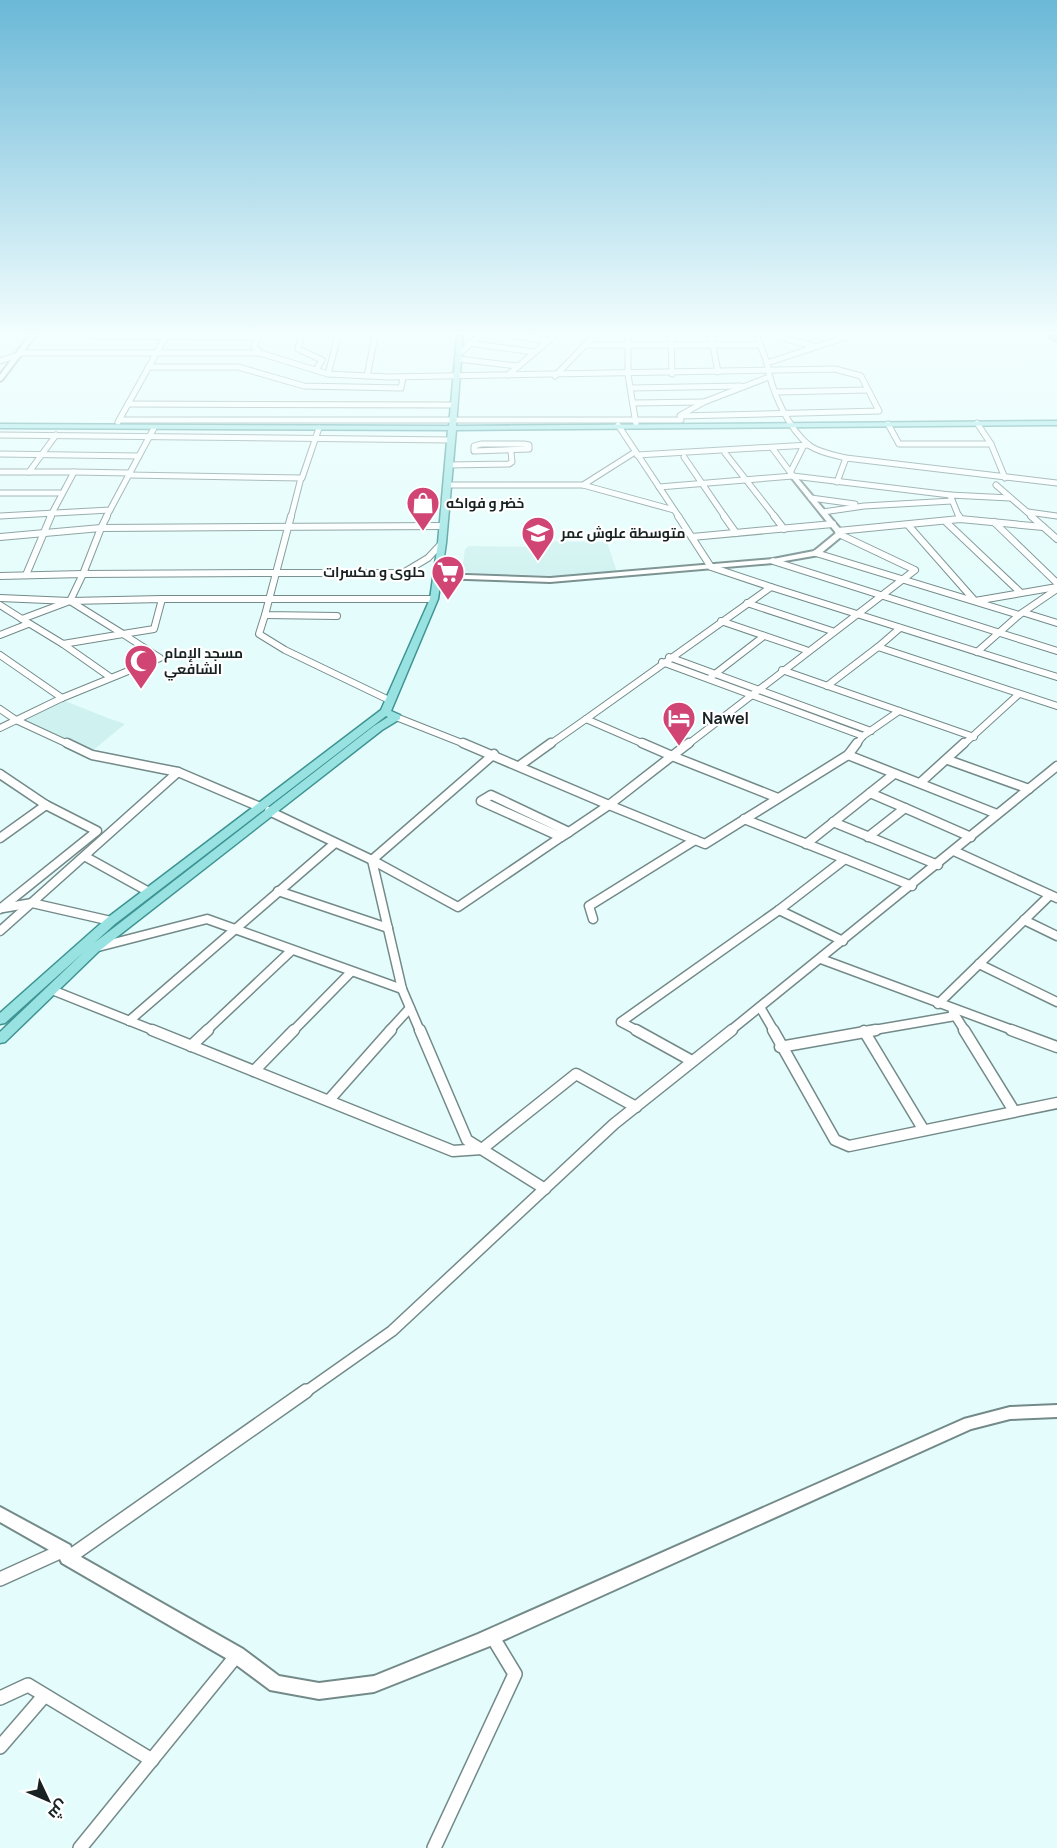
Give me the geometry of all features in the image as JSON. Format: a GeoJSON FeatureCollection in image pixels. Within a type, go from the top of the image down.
{"type":"FeatureCollection","features":[{"type":"Feature","properties":{"kind":"main road"},"geometry":{"type":"LineString","coordinates":[[0,425],[109,422]]}},
{"type":"Feature","properties":{"kind":"main road"},"geometry":{"type":"LineString","coordinates":[[131,422],[450,428]]}},
{"type":"Feature","properties":{"kind":"main road"},"geometry":{"type":"LineString","coordinates":[[0,1020],[111,921],[378,728],[390,710],[434,599],[444,526],[450,422]]}},
{"type":"Feature","properties":{"kind":"main road"},"geometry":{"type":"LineString","coordinates":[[618,426],[635,422]]}},
{"type":"Feature","properties":{"kind":"main road"},"geometry":{"type":"LineString","coordinates":[[0,425],[154,428],[450,428],[748,422]]}},
{"type":"Feature","properties":{"kind":"main road"},"geometry":{"type":"LineString","coordinates":[[831,422],[1007,422]]}},
{"type":"Feature","properties":{"kind":"main road"},"geometry":{"type":"LineString","coordinates":[[0,1040],[95,948],[265,809]]}},
{"type":"Feature","properties":{"kind":"street"},"geometry":{"type":"LineString","coordinates":[[0,435],[317,438],[450,428],[629,422]]}},
{"type":"Feature","properties":{"kind":"street"},"geometry":{"type":"LineString","coordinates":[[792,422],[810,445],[821,452],[846,459],[1057,483]]}},
{"type":"Feature","properties":{"kind":"street"},"geometry":{"type":"LineString","coordinates":[[977,423],[991,444],[1005,478]]}},
{"type":"Feature","properties":{"kind":"street"},"geometry":{"type":"LineString","coordinates":[[888,424],[899,444],[991,444]]}},
{"type":"Feature","properties":{"kind":"street"},"geometry":{"type":"LineString","coordinates":[[618,426],[711,567],[1057,677]]}},
{"type":"Feature","properties":{"kind":"street"},"geometry":{"type":"LineString","coordinates":[[0,635],[70,601],[101,528],[154,428]]}},
{"type":"Feature","properties":{"kind":"street"},"geometry":{"type":"LineString","coordinates":[[319,428],[301,478],[290,527],[259,634],[390,710],[705,844],[848,755],[867,734],[899,711]]}},
{"type":"Feature","properties":{"kind":"street"},"geometry":{"type":"LineString","coordinates":[[29,472],[56,435]]}},
{"type":"Feature","properties":{"kind":"street"},"geometry":{"type":"LineString","coordinates":[[529,445],[528,450],[511,452],[477,453],[474,452],[474,446],[529,445]]}},
{"type":"Feature","properties":{"kind":"street"},"geometry":{"type":"LineString","coordinates":[[638,456],[684,457],[810,445]]}},
{"type":"Feature","properties":{"kind":"street"},"geometry":{"type":"LineString","coordinates":[[583,484],[638,456],[810,445]]}},
{"type":"Feature","properties":{"kind":"street"},"geometry":{"type":"LineString","coordinates":[[792,473],[802,447]]}},
{"type":"Feature","properties":{"kind":"street"},"geometry":{"type":"LineString","coordinates":[[773,449],[837,530],[915,570],[934,587]]}},
{"type":"Feature","properties":{"kind":"street"},"geometry":{"type":"LineString","coordinates":[[448,465],[509,464],[512,462],[511,452]]}},
{"type":"Feature","properties":{"kind":"street"},"geometry":{"type":"LineString","coordinates":[[725,453],[784,529]]}},
{"type":"Feature","properties":{"kind":"street"},"geometry":{"type":"LineString","coordinates":[[0,454],[139,456]]}},
{"type":"Feature","properties":{"kind":"street"},"geometry":{"type":"LineString","coordinates":[[684,457],[736,533]]}},
{"type":"Feature","properties":{"kind":"street"},"geometry":{"type":"LineString","coordinates":[[837,482],[846,459]]}},
{"type":"Feature","properties":{"kind":"street"},"geometry":{"type":"LineString","coordinates":[[0,472],[301,478]]}},
{"type":"Feature","properties":{"kind":"street"},"geometry":{"type":"LineString","coordinates":[[26,576],[46,533],[51,513],[60,493],[74,472]]}},
{"type":"Feature","properties":{"kind":"street"},"geometry":{"type":"LineString","coordinates":[[659,487],[744,480],[792,473],[837,482],[951,498]]}},
{"type":"Feature","properties":{"kind":"street"},"geometry":{"type":"LineString","coordinates":[[974,474],[996,485],[1057,539]]}},
{"type":"Feature","properties":{"kind":"street"},"geometry":{"type":"LineString","coordinates":[[996,485],[1016,480]]}},
{"type":"Feature","properties":{"kind":"street"},"geometry":{"type":"LineString","coordinates":[[447,485],[583,484],[674,510]]}},
{"type":"Feature","properties":{"kind":"street"},"geometry":{"type":"LineString","coordinates":[[0,493],[60,493]]}},
{"type":"Feature","properties":{"kind":"street"},"geometry":{"type":"LineString","coordinates":[[811,498],[864,506]]}},
{"type":"Feature","properties":{"kind":"street"},"geometry":{"type":"LineString","coordinates":[[951,498],[960,519]]}},
{"type":"Feature","properties":{"kind":"street"},"geometry":{"type":"LineString","coordinates":[[823,512],[951,498],[1010,498]]}},
{"type":"Feature","properties":{"kind":"street"},"geometry":{"type":"LineString","coordinates":[[0,516],[110,510]]}},
{"type":"Feature","properties":{"kind":"street"},"geometry":{"type":"LineString","coordinates":[[1028,512],[1057,516]]}},
{"type":"Feature","properties":{"kind":"street"},"geometry":{"type":"LineString","coordinates":[[692,537],[784,529],[837,530],[960,519],[1042,527]]}},
{"type":"Feature","properties":{"kind":"street"},"geometry":{"type":"LineString","coordinates":[[946,522],[1020,592]]}},
{"type":"Feature","properties":{"kind":"street"},"geometry":{"type":"LineString","coordinates":[[994,522],[1057,586]]}},
{"type":"Feature","properties":{"kind":"street"},"geometry":{"type":"LineString","coordinates":[[908,525],[975,601]]}},
{"type":"Feature","properties":{"kind":"street"},"geometry":{"type":"LineString","coordinates":[[0,537],[101,528],[444,526]]}},
{"type":"Feature","properties":{"kind":"street"},"geometry":{"type":"LineString","coordinates":[[816,553],[837,530]]}},
{"type":"Feature","properties":{"kind":"street"},"geometry":{"type":"LineString","coordinates":[[0,576],[404,573],[428,558],[442,543]]}},
{"type":"Feature","properties":{"kind":"street"},"geometry":{"type":"LineString","coordinates":[[438,576],[550,580],[773,561],[816,553],[1057,623]]}},
{"type":"Feature","properties":{"kind":"street"},"geometry":{"type":"LineString","coordinates":[[773,561],[879,597],[1057,651]]}},
{"type":"Feature","properties":{"kind":"street"},"geometry":{"type":"LineString","coordinates":[[0,709],[16,720],[92,755],[178,772],[265,809],[372,860],[458,907],[609,805],[806,650],[915,570]]}},
{"type":"Feature","properties":{"kind":"street"},"geometry":{"type":"LineString","coordinates":[[519,766],[771,586]]}},
{"type":"Feature","properties":{"kind":"street"},"geometry":{"type":"LineString","coordinates":[[975,601],[1057,586]]}},
{"type":"Feature","properties":{"kind":"street"},"geometry":{"type":"LineString","coordinates":[[977,652],[1057,586]]}},
{"type":"Feature","properties":{"kind":"street"},"geometry":{"type":"LineString","coordinates":[[0,598],[70,601],[434,599]]}},
{"type":"Feature","properties":{"kind":"street"},"geometry":{"type":"LineString","coordinates":[[63,644],[154,629],[162,599]]}},
{"type":"Feature","properties":{"kind":"street"},"geometry":{"type":"LineString","coordinates":[[0,728],[110,677],[160,658],[70,601]]}},
{"type":"Feature","properties":{"kind":"street"},"geometry":{"type":"LineString","coordinates":[[747,603],[832,632]]}},
{"type":"Feature","properties":{"kind":"street"},"geometry":{"type":"LineString","coordinates":[[0,605],[63,644],[110,677]]}},
{"type":"Feature","properties":{"kind":"street"},"geometry":{"type":"LineString","coordinates":[[265,615],[337,616]]}},
{"type":"Feature","properties":{"kind":"street"},"geometry":{"type":"LineString","coordinates":[[721,621],[806,650]]}},
{"type":"Feature","properties":{"kind":"street"},"geometry":{"type":"LineString","coordinates":[[827,686],[900,628]]}},
{"type":"Feature","properties":{"kind":"street"},"geometry":{"type":"LineString","coordinates":[[711,677],[764,636]]}},
{"type":"Feature","properties":{"kind":"street"},"geometry":{"type":"LineString","coordinates":[[878,647],[1057,706]]}},
{"type":"Feature","properties":{"kind":"street"},"geometry":{"type":"LineString","coordinates":[[0,655],[62,698]]}},
{"type":"Feature","properties":{"kind":"street"},"geometry":{"type":"LineString","coordinates":[[665,660],[867,734]]}},
{"type":"Feature","properties":{"kind":"street"},"geometry":{"type":"LineString","coordinates":[[782,670],[974,736]]}},
{"type":"Feature","properties":{"kind":"street"},"geometry":{"type":"LineString","coordinates":[[920,783],[1019,694]]}},
{"type":"Feature","properties":{"kind":"street"},"geometry":{"type":"LineString","coordinates":[[586,719],[778,798]]}},
{"type":"Feature","properties":{"kind":"street"},"geometry":{"type":"LineString","coordinates":[[372,860],[494,754]]}},
{"type":"Feature","properties":{"kind":"street"},"geometry":{"type":"LineString","coordinates":[[848,755],[997,814]]}},
{"type":"Feature","properties":{"kind":"street"},"geometry":{"type":"LineString","coordinates":[[948,760],[1029,789]]}},
{"type":"Feature","properties":{"kind":"street"},"geometry":{"type":"LineString","coordinates":[[0,1579],[66,1554],[392,1331],[636,1107],[938,865],[1057,766]]}},
{"type":"Feature","properties":{"kind":"street"},"geometry":{"type":"LineString","coordinates":[[0,931],[86,857],[178,772]]}},
{"type":"Feature","properties":{"kind":"street"},"geometry":{"type":"LineString","coordinates":[[0,774],[46,805],[109,836]]}},
{"type":"Feature","properties":{"kind":"street"},"geometry":{"type":"LineString","coordinates":[[806,844],[894,774]]}},
{"type":"Feature","properties":{"kind":"street"},"geometry":{"type":"LineString","coordinates":[[870,793],[971,837]]}},
{"type":"Feature","properties":{"kind":"street"},"geometry":{"type":"LineString","coordinates":[[561,837],[481,801],[491,795],[569,831]]}},
{"type":"Feature","properties":{"kind":"street"},"geometry":{"type":"LineString","coordinates":[[0,838],[46,805]]}},
{"type":"Feature","properties":{"kind":"street"},"geometry":{"type":"LineString","coordinates":[[868,837],[905,808]]}},
{"type":"Feature","properties":{"kind":"street"},"geometry":{"type":"LineString","coordinates":[[744,819],[912,886]]}},
{"type":"Feature","properties":{"kind":"street"},"geometry":{"type":"LineString","coordinates":[[833,822],[938,865]]}},
{"type":"Feature","properties":{"kind":"street"},"geometry":{"type":"LineString","coordinates":[[0,909],[97,831]]}},
{"type":"Feature","properties":{"kind":"street"},"geometry":{"type":"LineString","coordinates":[[593,919],[589,906],[695,840]]}},
{"type":"Feature","properties":{"kind":"street"},"geometry":{"type":"LineString","coordinates":[[129,1021],[335,843]]}},
{"type":"Feature","properties":{"kind":"street"},"geometry":{"type":"LineString","coordinates":[[938,1004],[1024,920],[1053,897],[954,851]]}},
{"type":"Feature","properties":{"kind":"street"},"geometry":{"type":"LineString","coordinates":[[86,857],[149,892]]}},
{"type":"Feature","properties":{"kind":"street"},"geometry":{"type":"LineString","coordinates":[[692,1061],[621,1022],[779,910],[845,859]]}},
{"type":"Feature","properties":{"kind":"street"},"geometry":{"type":"LineString","coordinates":[[372,860],[402,988],[467,1140],[545,1189]]}},
{"type":"Feature","properties":{"kind":"street"},"geometry":{"type":"LineString","coordinates":[[278,891],[388,928]]}},
{"type":"Feature","properties":{"kind":"street"},"geometry":{"type":"LineString","coordinates":[[0,909],[32,903],[111,921]]}},
{"type":"Feature","properties":{"kind":"street"},"geometry":{"type":"LineString","coordinates":[[779,910],[843,941]]}},
{"type":"Feature","properties":{"kind":"street"},"geometry":{"type":"LineString","coordinates":[[95,948],[207,919],[351,972],[402,988]]}},
{"type":"Feature","properties":{"kind":"street"},"geometry":{"type":"LineString","coordinates":[[1024,920],[1057,936]]}},
{"type":"Feature","properties":{"kind":"street"},"geometry":{"type":"LineString","coordinates":[[191,1046],[292,950]]}},
{"type":"Feature","properties":{"kind":"street"},"geometry":{"type":"LineString","coordinates":[[821,959],[938,1004],[953,1012],[1057,1047]]}},
{"type":"Feature","properties":{"kind":"street"},"geometry":{"type":"LineString","coordinates":[[979,964],[1057,1002]]}},
{"type":"Feature","properties":{"kind":"street"},"geometry":{"type":"LineString","coordinates":[[254,1071],[351,972]]}},
{"type":"Feature","properties":{"kind":"street"},"geometry":{"type":"LineString","coordinates":[[52,990],[453,1151],[482,1149],[576,1074],[636,1107]]}},
{"type":"Feature","properties":{"kind":"street"},"geometry":{"type":"LineString","coordinates":[[760,1007],[780,1047],[835,1140],[841,1145],[849,1146],[1057,1103]]}},
{"type":"Feature","properties":{"kind":"street"},"geometry":{"type":"LineString","coordinates":[[329,1100],[410,1008]]}},
{"type":"Feature","properties":{"kind":"street"},"geometry":{"type":"LineString","coordinates":[[780,1047],[953,1012]]}},
{"type":"Feature","properties":{"kind":"street"},"geometry":{"type":"LineString","coordinates":[[953,1012],[1014,1111]]}},
{"type":"Feature","properties":{"kind":"street"},"geometry":{"type":"LineString","coordinates":[[864,1031],[923,1129]]}},
{"type":"Feature","properties":{"kind":"street"},"geometry":{"type":"LineString","coordinates":[[0,1514],[237,1655],[276,1684],[319,1691],[374,1684],[492,1636],[969,1424],[1010,1413],[1057,1411]]}},
{"type":"Feature","properties":{"kind":"street"},"geometry":{"type":"LineString","coordinates":[[434,1848],[515,1674],[492,1636]]}},
{"type":"Feature","properties":{"kind":"street"},"geometry":{"type":"LineString","coordinates":[[80,1848],[237,1655]]}},
{"type":"Feature","properties":{"kind":"street"},"geometry":{"type":"LineString","coordinates":[[0,1698],[28,1685],[152,1760]]}},
{"type":"Feature","properties":{"kind":"street"},"geometry":{"type":"LineString","coordinates":[[0,1747],[44,1696]]}},
{"type":"Feature","properties":{"kind":"shaded area","name":"متوسطة علوش عمر"},"geometry":{"type":"Polygon","coordinates":[[[535,541],[607,542],[617,572],[561,576],[469,573],[462,570],[465,549],[469,546],[534,547],[535,541]]]}},
{"type":"Feature","properties":{"kind":"shaded area"},"geometry":{"type":"Polygon","coordinates":[[[65,701],[125,724],[91,752],[19,723],[65,701]]]}},
{"type":"Feature","properties":{"kind":"place","name":"خضر و فواكه"},"geometry":{"type":"Point","coordinates":[423,532]}},
{"type":"Feature","properties":{"kind":"place","name":"متوسطة علوش عمر"},"geometry":{"type":"Point","coordinates":[538,562]}},
{"type":"Feature","properties":{"kind":"place","name":"حلوى و مكسرات"},"geometry":{"type":"Point","coordinates":[448,601]}},
{"type":"Feature","properties":{"kind":"place","name":"مسجد الإمام الشافعي"},"geometry":{"type":"Point","coordinates":[141,690]}},
{"type":"Feature","properties":{"kind":"place","name":"Nawel"},"geometry":{"type":"Point","coordinates":[679,747]}}]}
